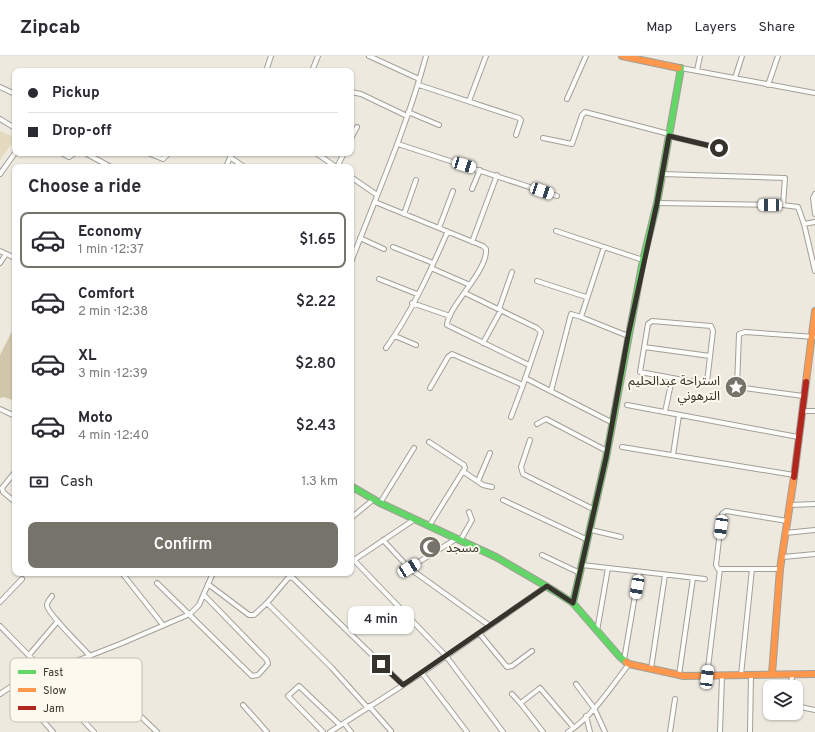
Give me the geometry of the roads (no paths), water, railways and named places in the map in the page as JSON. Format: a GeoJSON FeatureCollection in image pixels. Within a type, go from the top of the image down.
{"type":"FeatureCollection","features":[{"type":"Feature","properties":{"kind":"street"},"geometry":{"type":"LineString","coordinates":[[267,68],[271,56]]}},
{"type":"Feature","properties":{"kind":"street"},"geometry":{"type":"LineString","coordinates":[[313,68],[318,56]]}},
{"type":"Feature","properties":{"kind":"street"},"geometry":{"type":"LineString","coordinates":[[369,56],[419,79]]}},
{"type":"Feature","properties":{"kind":"street"},"geometry":{"type":"LineString","coordinates":[[354,254],[398,144],[426,56]]}},
{"type":"Feature","properties":{"kind":"street"},"geometry":{"type":"LineString","coordinates":[[469,101],[486,56]]}},
{"type":"Feature","properties":{"kind":"street"},"geometry":{"type":"LineString","coordinates":[[567,99],[586,56]]}},
{"type":"Feature","properties":{"kind":"street"},"geometry":{"type":"LineString","coordinates":[[622,56],[815,93]]}},
{"type":"Feature","properties":{"kind":"street"},"geometry":{"type":"LineString","coordinates":[[697,71],[700,56]]}},
{"type":"Feature","properties":{"kind":"street"},"geometry":{"type":"LineString","coordinates":[[735,78],[742,56]]}},
{"type":"Feature","properties":{"kind":"street"},"geometry":{"type":"LineString","coordinates":[[768,85],[778,56]]}},
{"type":"Feature","properties":{"kind":"street"},"geometry":{"type":"LineString","coordinates":[[573,603],[591,530],[613,423],[643,260],[657,203],[681,68]]}},
{"type":"Feature","properties":{"kind":"street"},"geometry":{"type":"LineString","coordinates":[[418,85],[519,118],[521,120],[521,124],[516,135]]}},
{"type":"Feature","properties":{"kind":"street"},"geometry":{"type":"LineString","coordinates":[[0,87],[12,93]]}},
{"type":"Feature","properties":{"kind":"street"},"geometry":{"type":"LineString","coordinates":[[354,93],[439,125]]}},
{"type":"Feature","properties":{"kind":"street"},"geometry":{"type":"LineString","coordinates":[[543,138],[572,144],[582,115],[585,112],[719,148]]}},
{"type":"Feature","properties":{"kind":"street"},"geometry":{"type":"LineString","coordinates":[[0,119],[12,126]]}},
{"type":"Feature","properties":{"kind":"street"},"geometry":{"type":"LineString","coordinates":[[354,132],[357,127]]}},
{"type":"Feature","properties":{"kind":"street"},"geometry":{"type":"LineString","coordinates":[[398,144],[497,175],[557,196]]}},
{"type":"Feature","properties":{"kind":"street"},"geometry":{"type":"LineString","coordinates":[[0,174],[13,156]]}},
{"type":"Feature","properties":{"kind":"street"},"geometry":{"type":"LineString","coordinates":[[91,156],[105,164]]}},
{"type":"Feature","properties":{"kind":"street"},"geometry":{"type":"LineString","coordinates":[[156,156],[163,159],[166,156]]}},
{"type":"Feature","properties":{"kind":"street"},"geometry":{"type":"LineString","coordinates":[[233,156],[241,164]]}},
{"type":"Feature","properties":{"kind":"street"},"geometry":{"type":"LineString","coordinates":[[322,156],[333,164]]}},
{"type":"Feature","properties":{"kind":"street"},"geometry":{"type":"LineString","coordinates":[[472,189],[480,170]]}},
{"type":"Feature","properties":{"kind":"street"},"geometry":{"type":"LineString","coordinates":[[662,174],[785,178],[783,205]]}},
{"type":"Feature","properties":{"kind":"street"},"geometry":{"type":"LineString","coordinates":[[472,242],[497,175]]}},
{"type":"Feature","properties":{"kind":"street"},"geometry":{"type":"LineString","coordinates":[[354,179],[377,195]]}},
{"type":"Feature","properties":{"kind":"street"},"geometry":{"type":"LineString","coordinates":[[404,214],[416,180]]}},
{"type":"Feature","properties":{"kind":"street"},"geometry":{"type":"LineString","coordinates":[[439,228],[453,191]]}},
{"type":"Feature","properties":{"kind":"street"},"geometry":{"type":"LineString","coordinates":[[815,194],[813,198],[815,214]]}},
{"type":"Feature","properties":{"kind":"street"},"geometry":{"type":"LineString","coordinates":[[375,202],[483,246],[486,253],[466,293],[450,316],[447,323],[450,328],[530,365]]}},
{"type":"Feature","properties":{"kind":"street"},"geometry":{"type":"LineString","coordinates":[[657,203],[783,205],[799,208],[815,271]]}},
{"type":"Feature","properties":{"kind":"street"},"geometry":{"type":"LineString","coordinates":[[804,224],[815,222]]}},
{"type":"Feature","properties":{"kind":"street"},"geometry":{"type":"LineString","coordinates":[[556,231],[643,260]]}},
{"type":"Feature","properties":{"kind":"street"},"geometry":{"type":"LineString","coordinates":[[386,348],[395,336],[432,266],[447,232]]}},
{"type":"Feature","properties":{"kind":"street"},"geometry":{"type":"LineString","coordinates":[[360,238],[384,250]]}},
{"type":"Feature","properties":{"kind":"street"},"geometry":{"type":"LineString","coordinates":[[392,247],[470,285]]}},
{"type":"Feature","properties":{"kind":"street"},"geometry":{"type":"LineString","coordinates":[[581,316],[586,297],[604,247]]}},
{"type":"Feature","properties":{"kind":"street"},"geometry":{"type":"LineString","coordinates":[[0,252],[12,257]]}},
{"type":"Feature","properties":{"kind":"street"},"geometry":{"type":"LineString","coordinates":[[0,263],[6,254]]}},
{"type":"Feature","properties":{"kind":"street"},"geometry":{"type":"LineString","coordinates":[[482,343],[500,310],[512,272]]}},
{"type":"Feature","properties":{"kind":"street"},"geometry":{"type":"LineString","coordinates":[[379,279],[417,294]]}},
{"type":"Feature","properties":{"kind":"street"},"geometry":{"type":"LineString","coordinates":[[537,281],[586,297]]}},
{"type":"Feature","properties":{"kind":"street"},"geometry":{"type":"LineString","coordinates":[[466,293],[538,328],[541,332],[511,417]]}},
{"type":"Feature","properties":{"kind":"street"},"geometry":{"type":"LineString","coordinates":[[412,303],[450,316]]}},
{"type":"Feature","properties":{"kind":"street"},"geometry":{"type":"LineString","coordinates":[[772,674],[780,569],[794,475],[803,396],[813,337],[815,311]]}},
{"type":"Feature","properties":{"kind":"street"},"geometry":{"type":"LineString","coordinates":[[551,391],[569,317],[573,314],[628,336]]}},
{"type":"Feature","properties":{"kind":"street"},"geometry":{"type":"LineString","coordinates":[[652,321],[709,325],[712,331],[710,356],[707,382],[705,384],[640,372],[648,324],[652,321]]}},
{"type":"Feature","properties":{"kind":"street"},"geometry":{"type":"LineString","coordinates":[[803,396],[742,389],[737,387],[739,334],[745,332],[813,337]]}},
{"type":"Feature","properties":{"kind":"street"},"geometry":{"type":"LineString","coordinates":[[395,336],[416,345]]}},
{"type":"Feature","properties":{"kind":"street"},"geometry":{"type":"LineString","coordinates":[[644,347],[710,356]]}},
{"type":"Feature","properties":{"kind":"street"},"geometry":{"type":"LineString","coordinates":[[430,388],[448,357],[452,354],[523,385]]}},
{"type":"Feature","properties":{"kind":"street"},"geometry":{"type":"LineString","coordinates":[[526,378],[613,423]]}},
{"type":"Feature","properties":{"kind":"street"},"geometry":{"type":"LineString","coordinates":[[665,412],[672,379]]}},
{"type":"Feature","properties":{"kind":"street"},"geometry":{"type":"LineString","coordinates":[[626,405],[798,437]]}},
{"type":"Feature","properties":{"kind":"street"},"geometry":{"type":"LineString","coordinates":[[0,409],[12,415]]}},
{"type":"Feature","properties":{"kind":"street"},"geometry":{"type":"LineString","coordinates":[[802,411],[815,411]]}},
{"type":"Feature","properties":{"kind":"street"},"geometry":{"type":"LineString","coordinates":[[673,455],[679,415]]}},
{"type":"Feature","properties":{"kind":"street"},"geometry":{"type":"LineString","coordinates":[[537,424],[546,419],[607,451]]}},
{"type":"Feature","properties":{"kind":"street"},"geometry":{"type":"LineString","coordinates":[[530,440],[521,467],[522,472],[595,510]]}},
{"type":"Feature","properties":{"kind":"street"},"geometry":{"type":"LineString","coordinates":[[429,526],[464,472],[464,465],[430,442]]}},
{"type":"Feature","properties":{"kind":"street"},"geometry":{"type":"LineString","coordinates":[[622,447],[794,475]]}},
{"type":"Feature","properties":{"kind":"street"},"geometry":{"type":"LineString","coordinates":[[380,502],[414,448]]}},
{"type":"Feature","properties":{"kind":"street"},"geometry":{"type":"LineString","coordinates":[[478,482],[490,453]]}},
{"type":"Feature","properties":{"kind":"street"},"geometry":{"type":"LineString","coordinates":[[464,472],[478,482],[492,487]]}},
{"type":"Feature","properties":{"kind":"street"},"geometry":{"type":"LineString","coordinates":[[12,476],[2,488],[3,492],[12,500]]}},
{"type":"Feature","properties":{"kind":"street"},"geometry":{"type":"LineString","coordinates":[[354,488],[429,526],[496,557],[547,586],[573,603],[627,663],[679,675],[707,677],[815,674]]}},
{"type":"Feature","properties":{"kind":"street"},"geometry":{"type":"LineString","coordinates":[[354,516],[374,499]]}},
{"type":"Feature","properties":{"kind":"street"},"geometry":{"type":"LineString","coordinates":[[503,500],[588,540]]}},
{"type":"Feature","properties":{"kind":"street"},"geometry":{"type":"LineString","coordinates":[[790,504],[815,504]]}},
{"type":"Feature","properties":{"kind":"street"},"geometry":{"type":"LineString","coordinates":[[780,569],[718,569],[716,565],[724,512],[726,511],[787,521]]}},
{"type":"Feature","properties":{"kind":"street"},"geometry":{"type":"LineString","coordinates":[[409,568],[458,540],[472,520],[469,512]]}},
{"type":"Feature","properties":{"kind":"street"},"geometry":{"type":"LineString","coordinates":[[354,558],[415,519]]}},
{"type":"Feature","properties":{"kind":"street"},"geometry":{"type":"LineString","coordinates":[[591,530],[621,537]]}},
{"type":"Feature","properties":{"kind":"street"},"geometry":{"type":"LineString","coordinates":[[785,533],[815,530]]}},
{"type":"Feature","properties":{"kind":"street"},"geometry":{"type":"LineString","coordinates":[[383,540],[409,568],[490,626]]}},
{"type":"Feature","properties":{"kind":"street"},"geometry":{"type":"LineString","coordinates":[[783,557],[815,554]]}},
{"type":"Feature","properties":{"kind":"street"},"geometry":{"type":"LineString","coordinates":[[542,555],[580,573]]}},
{"type":"Feature","properties":{"kind":"street"},"geometry":{"type":"LineString","coordinates":[[354,560],[446,656],[502,730],[496,732]]}},
{"type":"Feature","properties":{"kind":"street"},"geometry":{"type":"LineString","coordinates":[[582,565],[705,580]]}},
{"type":"Feature","properties":{"kind":"street"},"geometry":{"type":"LineString","coordinates":[[597,631],[608,568]]}},
{"type":"Feature","properties":{"kind":"street"},"geometry":{"type":"LineString","coordinates":[[707,677],[720,569]]}},
{"type":"Feature","properties":{"kind":"street"},"geometry":{"type":"LineString","coordinates":[[741,676],[752,569]]}},
{"type":"Feature","properties":{"kind":"street"},"geometry":{"type":"LineString","coordinates":[[568,732],[594,708],[627,663],[639,572]]}},
{"type":"Feature","properties":{"kind":"street"},"geometry":{"type":"LineString","coordinates":[[651,669],[665,575]]}},
{"type":"Feature","properties":{"kind":"street"},"geometry":{"type":"LineString","coordinates":[[124,576],[163,626]]}},
{"type":"Feature","properties":{"kind":"street"},"geometry":{"type":"LineString","coordinates":[[86,658],[190,614],[199,605],[212,576]]}},
{"type":"Feature","properties":{"kind":"street"},"geometry":{"type":"LineString","coordinates":[[208,584],[249,615],[254,615],[267,603],[289,577],[293,578],[403,685]]}},
{"type":"Feature","properties":{"kind":"street"},"geometry":{"type":"LineString","coordinates":[[679,675],[693,578]]}},
{"type":"Feature","properties":{"kind":"street"},"geometry":{"type":"LineString","coordinates":[[0,602],[22,579]]}},
{"type":"Feature","properties":{"kind":"street"},"geometry":{"type":"LineString","coordinates":[[157,583],[252,676],[258,675],[268,664],[267,660],[204,595]]}},
{"type":"Feature","properties":{"kind":"street"},"geometry":{"type":"LineString","coordinates":[[330,732],[403,685],[547,586]]}},
{"type":"Feature","properties":{"kind":"street"},"geometry":{"type":"LineString","coordinates":[[52,596],[47,605],[58,621],[90,656]]}},
{"type":"Feature","properties":{"kind":"street"},"geometry":{"type":"LineString","coordinates":[[267,603],[332,668],[391,731]]}},
{"type":"Feature","properties":{"kind":"street"},"geometry":{"type":"LineString","coordinates":[[29,655],[58,621]]}},
{"type":"Feature","properties":{"kind":"street"},"geometry":{"type":"LineString","coordinates":[[0,626],[32,658]]}},
{"type":"Feature","properties":{"kind":"street"},"geometry":{"type":"LineString","coordinates":[[479,633],[509,668],[532,650]]}},
{"type":"Feature","properties":{"kind":"street"},"geometry":{"type":"LineString","coordinates":[[422,672],[467,732]]}},
{"type":"Feature","properties":{"kind":"street"},"geometry":{"type":"LineString","coordinates":[[750,732],[752,675]]}},
{"type":"Feature","properties":{"kind":"street"},"geometry":{"type":"LineString","coordinates":[[792,680],[793,675]]}},
{"type":"Feature","properties":{"kind":"street"},"geometry":{"type":"LineString","coordinates":[[720,732],[722,676]]}},
{"type":"Feature","properties":{"kind":"street"},"geometry":{"type":"LineString","coordinates":[[576,684],[594,708],[605,732]]}},
{"type":"Feature","properties":{"kind":"street"},"geometry":{"type":"LineString","coordinates":[[323,732],[288,696],[299,686],[340,725]]}},
{"type":"Feature","properties":{"kind":"street"},"geometry":{"type":"LineString","coordinates":[[0,694],[10,687]]}},
{"type":"Feature","properties":{"kind":"street"},"geometry":{"type":"LineString","coordinates":[[521,704],[540,688],[574,728]]}},
{"type":"Feature","properties":{"kind":"street"},"geometry":{"type":"LineString","coordinates":[[512,694],[543,732]]}},
{"type":"Feature","properties":{"kind":"street"},"geometry":{"type":"LineString","coordinates":[[670,732],[675,698]]}},
{"type":"Feature","properties":{"kind":"street"},"geometry":{"type":"LineString","coordinates":[[244,705],[267,732]]}},
{"type":"Feature","properties":{"kind":"street"},"geometry":{"type":"LineString","coordinates":[[803,707],[815,710]]}},
{"type":"Feature","properties":{"kind":"street"},"geometry":{"type":"LineString","coordinates":[[586,716],[590,732]]}},
{"type":"Feature","properties":{"kind":"street"},"geometry":{"type":"LineString","coordinates":[[142,718],[157,732]]}},
{"type":"Feature","properties":{"kind":"street"},"geometry":{"type":"LineString","coordinates":[[44,722],[53,732]]}},
{"type":"Feature","properties":{"kind":"street"},"geometry":{"type":"LineString","coordinates":[[85,722],[94,732]]}},
{"type":"Feature","properties":{"kind":"street"},"geometry":{"type":"LineString","coordinates":[[344,723],[351,732]]}},
{"type":"Feature","properties":{"kind":"place","name":"استراحة عبدالحليم الترهوني"},"geometry":{"type":"Point","coordinates":[736,387]}},
{"type":"Feature","properties":{"kind":"place","name":"مسجد"},"geometry":{"type":"Point","coordinates":[430,547]}}]}
